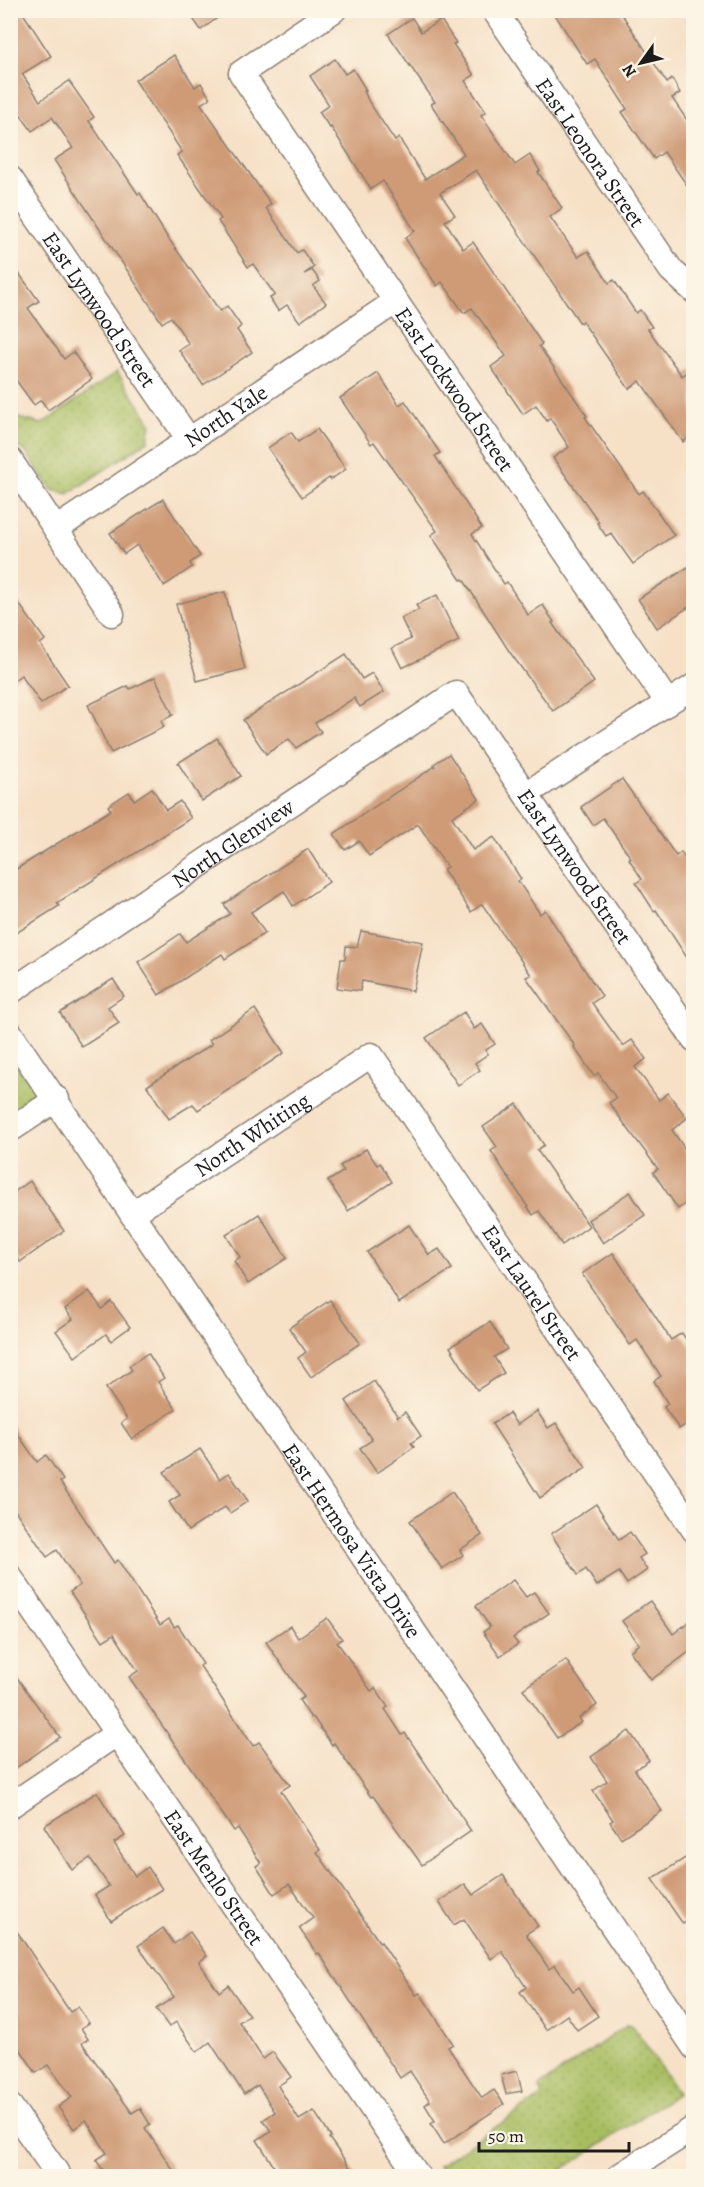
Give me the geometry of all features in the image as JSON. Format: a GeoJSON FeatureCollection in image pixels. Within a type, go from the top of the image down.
{"type":"FeatureCollection","features":[{"type":"Feature","properties":{"kind":"street","name":"East Lockwood Street"},"geometry":{"type":"LineString","coordinates":[[334,10],[241,73],[668,703]]}},
{"type":"Feature","properties":{"kind":"street","name":"East Leonora Street"},"geometry":{"type":"LineString","coordinates":[[494,10],[671,270],[693,291]]}},
{"type":"Feature","properties":{"kind":"street","name":"East Lynwood Street"},"geometry":{"type":"LineString","coordinates":[[10,178],[190,441]]}},
{"type":"Feature","properties":{"kind":"street","name":"North Yale"},"geometry":{"type":"LineString","coordinates":[[56,529],[395,302]]}},
{"type":"Feature","properties":{"kind":"street"},"geometry":{"type":"LineString","coordinates":[[10,460],[112,614]]}},
{"type":"Feature","properties":{"kind":"street"},"geometry":{"type":"LineString","coordinates":[[526,794],[693,686]]}},
{"type":"Feature","properties":{"kind":"street","name":"East Lynwood Street"},"geometry":{"type":"LineString","coordinates":[[456,693],[693,1039]]}},
{"type":"Feature","properties":{"kind":"street","name":"North Glenview"},"geometry":{"type":"LineString","coordinates":[[10,992],[456,693]]}},
{"type":"Feature","properties":{"kind":"street","name":"East Hermosa Vista Drive"},"geometry":{"type":"LineString","coordinates":[[10,1033],[57,1099],[693,2047]]}},
{"type":"Feature","properties":{"kind":"street","name":"North Whiting"},"geometry":{"type":"LineString","coordinates":[[132,1214],[371,1055]]}},
{"type":"Feature","properties":{"kind":"street","name":"East Laurel Street"},"geometry":{"type":"LineString","coordinates":[[371,1055],[693,1530]]}},
{"type":"Feature","properties":{"kind":"street"},"geometry":{"type":"LineString","coordinates":[[10,1130],[57,1099]]}},
{"type":"Feature","properties":{"kind":"street","name":"East Menlo Street"},"geometry":{"type":"LineString","coordinates":[[10,1577],[418,2176]]}},
{"type":"Feature","properties":{"kind":"street"},"geometry":{"type":"LineString","coordinates":[[10,1806],[116,1734]]}},
{"type":"Feature","properties":{"kind":"street"},"geometry":{"type":"LineString","coordinates":[[10,2106],[59,2176]]}},
{"type":"Feature","properties":{"kind":"street"},"geometry":{"type":"LineString","coordinates":[[619,2176],[693,2128]]}},
{"type":"Feature","properties":{"kind":"green space"},"geometry":{"type":"Polygon","coordinates":[[[117,372],[151,423],[148,441],[68,494],[52,490],[25,451],[11,443],[11,416],[42,424],[117,372]]]}},
{"type":"Feature","properties":{"kind":"green space"},"geometry":{"type":"Polygon","coordinates":[[[10,1033],[57,1099],[10,1130],[10,1033]]]}},
{"type":"Feature","properties":{"kind":"green space"},"geometry":{"type":"Polygon","coordinates":[[[628,2024],[633,2026],[678,2093],[553,2176],[445,2176],[438,2166],[543,2095],[539,2087],[628,2024]]]}},
{"type":"Feature","properties":{"kind":"building"},"geometry":{"type":"Polygon","coordinates":[[[10,10],[21,10],[51,56],[22,74],[40,101],[69,81],[94,117],[89,121],[138,194],[140,193],[166,235],[220,311],[227,306],[241,326],[237,330],[252,352],[203,385],[179,350],[189,344],[171,317],[162,323],[54,160],[73,148],[52,117],[32,131],[10,100],[10,10]]]}},
{"type":"Feature","properties":{"kind":"building"},"geometry":{"type":"Polygon","coordinates":[[[187,10],[228,10],[201,30],[187,10]]]}},
{"type":"Feature","properties":{"kind":"building"},"geometry":{"type":"Polygon","coordinates":[[[552,10],[619,10],[667,83],[672,79],[680,93],[672,98],[693,129],[693,194],[664,152],[654,159],[622,112],[627,109],[595,59],[587,64],[552,10]]]}},
{"type":"Feature","properties":{"kind":"building"},"geometry":{"type":"Polygon","coordinates":[[[412,18],[421,32],[441,20],[456,43],[453,44],[474,75],[465,81],[486,112],[481,115],[515,165],[530,155],[540,171],[538,172],[562,208],[550,217],[578,257],[588,251],[609,283],[614,280],[636,313],[640,310],[652,327],[648,329],[682,376],[693,369],[693,435],[683,442],[640,381],[629,389],[582,321],[580,323],[476,170],[440,193],[455,215],[445,221],[463,249],[473,242],[542,344],[539,346],[587,416],[585,417],[639,494],[643,491],[674,535],[633,564],[611,533],[606,536],[597,523],[599,522],[553,458],[569,447],[550,418],[547,421],[536,405],[523,414],[491,367],[506,356],[472,308],[464,313],[442,282],[437,286],[405,238],[415,231],[383,181],[371,189],[319,112],[329,105],[310,76],[335,59],[345,74],[353,69],[366,90],[364,91],[369,102],[395,141],[399,138],[425,179],[464,154],[431,104],[435,102],[388,34],[412,18]]]}},
{"type":"Feature","properties":{"kind":"building"},"geometry":{"type":"Polygon","coordinates":[[[174,55],[195,87],[201,83],[210,98],[201,104],[271,204],[266,208],[297,253],[302,250],[314,267],[304,274],[312,270],[320,281],[313,286],[326,303],[300,322],[287,305],[278,311],[270,298],[275,295],[253,264],[248,267],[218,221],[221,219],[177,155],[182,152],[135,80],[174,55]]]}},
{"type":"Feature","properties":{"kind":"building"},"geometry":{"type":"Polygon","coordinates":[[[10,261],[39,301],[28,308],[64,359],[73,352],[92,379],[48,410],[41,400],[34,405],[10,372],[10,261]]]}},
{"type":"Feature","properties":{"kind":"building"},"geometry":{"type":"Polygon","coordinates":[[[378,373],[399,405],[405,401],[440,453],[435,456],[482,528],[472,534],[504,584],[507,582],[528,615],[543,605],[554,622],[552,623],[594,682],[553,711],[509,651],[463,579],[461,580],[431,535],[437,531],[374,442],[371,444],[340,398],[378,373]]]}},
{"type":"Feature","properties":{"kind":"building"},"geometry":{"type":"Polygon","coordinates":[[[317,429],[346,469],[302,497],[268,448],[291,432],[298,442],[317,429]]]}},
{"type":"Feature","properties":{"kind":"building"},"geometry":{"type":"Polygon","coordinates":[[[163,499],[200,556],[190,563],[192,567],[164,586],[137,545],[124,554],[110,533],[163,499]]]}},
{"type":"Feature","properties":{"kind":"building"},"geometry":{"type":"Polygon","coordinates":[[[688,567],[693,576],[693,604],[657,628],[638,599],[688,567]]]}},
{"type":"Feature","properties":{"kind":"building"},"geometry":{"type":"Polygon","coordinates":[[[10,591],[45,640],[40,644],[68,685],[41,704],[21,675],[10,683],[10,591]]]}},
{"type":"Feature","properties":{"kind":"building"},"geometry":{"type":"Polygon","coordinates":[[[225,592],[245,669],[197,681],[176,604],[225,592]]]}},
{"type":"Feature","properties":{"kind":"building"},"geometry":{"type":"Polygon","coordinates":[[[437,595],[459,641],[402,668],[392,648],[411,639],[401,618],[419,610],[416,605],[437,595]]]}},
{"type":"Feature","properties":{"kind":"building"},"geometry":{"type":"Polygon","coordinates":[[[346,654],[362,679],[372,673],[384,692],[360,707],[354,698],[315,723],[321,732],[296,748],[289,739],[266,754],[243,720],[346,654]]]}},
{"type":"Feature","properties":{"kind":"building"},"geometry":{"type":"Polygon","coordinates":[[[155,677],[173,715],[161,721],[164,727],[111,753],[88,705],[128,686],[130,689],[155,677]]]}},
{"type":"Feature","properties":{"kind":"building"},"geometry":{"type":"Polygon","coordinates":[[[217,738],[241,776],[202,801],[178,763],[217,738]]]}},
{"type":"Feature","properties":{"kind":"building"},"geometry":{"type":"Polygon","coordinates":[[[449,754],[479,799],[452,817],[473,850],[494,837],[521,879],[518,881],[540,914],[545,910],[602,996],[592,1003],[623,1046],[632,1040],[646,1059],[635,1067],[659,1100],[668,1093],[687,1118],[672,1130],[693,1161],[693,1198],[678,1209],[653,1172],[658,1169],[609,1103],[616,1098],[598,1073],[594,1076],[526,977],[531,975],[482,904],[471,912],[443,869],[447,867],[418,824],[369,856],[359,841],[345,850],[334,834],[435,766],[434,764],[449,754]]]}},
{"type":"Feature","properties":{"kind":"building"},"geometry":{"type":"Polygon","coordinates":[[[622,779],[676,856],[681,852],[693,870],[693,967],[636,883],[642,879],[629,859],[631,858],[603,818],[593,825],[581,807],[622,779]]]}},
{"type":"Feature","properties":{"kind":"building"},"geometry":{"type":"Polygon","coordinates":[[[152,788],[166,810],[180,801],[191,818],[57,903],[59,906],[10,937],[10,873],[111,810],[108,806],[129,792],[134,800],[152,788]]]}},
{"type":"Feature","properties":{"kind":"building"},"geometry":{"type":"Polygon","coordinates":[[[308,849],[329,882],[293,906],[284,891],[251,912],[265,933],[225,959],[222,954],[159,995],[138,962],[180,934],[186,942],[230,914],[224,904],[308,849]]]}},
{"type":"Feature","properties":{"kind":"building"},"geometry":{"type":"Polygon","coordinates":[[[361,931],[423,942],[413,991],[362,981],[360,991],[337,988],[341,959],[345,959],[346,946],[357,947],[361,931]]]}},
{"type":"Feature","properties":{"kind":"building"},"geometry":{"type":"Polygon","coordinates":[[[113,979],[124,996],[108,1007],[119,1023],[82,1047],[60,1013],[113,979]]]}},
{"type":"Feature","properties":{"kind":"building"},"geometry":{"type":"Polygon","coordinates":[[[255,1009],[284,1053],[198,1110],[193,1104],[169,1119],[147,1086],[212,1044],[209,1040],[255,1009]]]}},
{"type":"Feature","properties":{"kind":"building"},"geometry":{"type":"Polygon","coordinates":[[[464,1012],[474,1029],[482,1024],[495,1044],[486,1050],[488,1054],[475,1063],[480,1070],[458,1085],[426,1038],[464,1012]]]}},
{"type":"Feature","properties":{"kind":"building"},"geometry":{"type":"Polygon","coordinates":[[[517,1104],[544,1145],[537,1150],[589,1226],[562,1245],[539,1211],[533,1215],[491,1151],[497,1147],[483,1127],[517,1104]]]}},
{"type":"Feature","properties":{"kind":"building"},"geometry":{"type":"Polygon","coordinates":[[[366,1149],[377,1165],[380,1163],[392,1182],[348,1211],[328,1181],[344,1171],[340,1166],[366,1149]]]}},
{"type":"Feature","properties":{"kind":"building"},"geometry":{"type":"Polygon","coordinates":[[[30,1181],[64,1231],[20,1262],[10,1249],[10,1195],[30,1181]]]}},
{"type":"Feature","properties":{"kind":"building"},"geometry":{"type":"Polygon","coordinates":[[[630,1192],[645,1215],[603,1243],[588,1220],[630,1192]]]}},
{"type":"Feature","properties":{"kind":"building"},"geometry":{"type":"Polygon","coordinates":[[[259,1214],[287,1258],[248,1284],[234,1261],[240,1257],[226,1235],[259,1214]]]}},
{"type":"Feature","properties":{"kind":"building"},"geometry":{"type":"Polygon","coordinates":[[[409,1225],[429,1255],[439,1249],[452,1269],[399,1303],[367,1252],[409,1225]]]}},
{"type":"Feature","properties":{"kind":"building"},"geometry":{"type":"Polygon","coordinates":[[[613,1253],[671,1340],[682,1333],[693,1350],[693,1420],[679,1429],[664,1407],[668,1404],[654,1381],[661,1376],[637,1340],[630,1345],[582,1274],[613,1253]]]}},
{"type":"Feature","properties":{"kind":"building"},"geometry":{"type":"Polygon","coordinates":[[[89,1291],[102,1309],[111,1301],[130,1327],[111,1341],[106,1334],[75,1357],[56,1331],[73,1319],[65,1309],[89,1291]]]}},
{"type":"Feature","properties":{"kind":"building"},"geometry":{"type":"Polygon","coordinates":[[[330,1300],[360,1343],[311,1377],[298,1358],[306,1352],[289,1328],[330,1300]]]}},
{"type":"Feature","properties":{"kind":"building"},"geometry":{"type":"Polygon","coordinates":[[[490,1322],[507,1349],[494,1357],[504,1373],[477,1390],[450,1347],[490,1322]]]}},
{"type":"Feature","properties":{"kind":"building"},"geometry":{"type":"Polygon","coordinates":[[[148,1353],[164,1378],[158,1382],[176,1409],[132,1439],[121,1423],[127,1419],[106,1388],[132,1370],[129,1366],[148,1353]]]}},
{"type":"Feature","properties":{"kind":"building"},"geometry":{"type":"Polygon","coordinates":[[[374,1381],[398,1417],[405,1412],[421,1436],[411,1443],[414,1447],[377,1473],[360,1448],[372,1440],[346,1401],[374,1381]]]}},
{"type":"Feature","properties":{"kind":"building"},"geometry":{"type":"Polygon","coordinates":[[[537,1411],[548,1428],[556,1423],[586,1468],[540,1498],[492,1424],[509,1413],[517,1425],[537,1411]]]}},
{"type":"Feature","properties":{"kind":"building"},"geometry":{"type":"Polygon","coordinates":[[[10,1423],[37,1462],[46,1455],[63,1480],[60,1482],[114,1563],[118,1560],[160,1625],[169,1619],[174,1627],[178,1625],[203,1664],[200,1666],[253,1746],[259,1742],[290,1785],[281,1791],[320,1850],[317,1852],[416,1995],[420,1993],[453,2044],[448,2047],[482,2098],[494,2090],[504,2104],[444,2144],[431,2124],[435,2121],[425,2105],[430,2101],[410,2071],[400,2078],[319,1953],[317,1954],[299,1928],[313,1918],[289,1884],[274,1894],[256,1866],[261,1863],[238,1828],[234,1831],[129,1677],[138,1671],[114,1634],[103,1641],[70,1592],[80,1585],[57,1550],[47,1557],[10,1503],[10,1423]]]}},
{"type":"Feature","properties":{"kind":"building"},"geometry":{"type":"Polygon","coordinates":[[[200,1449],[220,1479],[229,1473],[248,1501],[230,1513],[225,1507],[188,1531],[169,1502],[180,1495],[164,1472],[200,1449]]]}},
{"type":"Feature","properties":{"kind":"building"},"geometry":{"type":"Polygon","coordinates":[[[452,1492],[482,1535],[460,1550],[463,1555],[442,1569],[410,1521],[452,1492]]]}},
{"type":"Feature","properties":{"kind":"building"},"geometry":{"type":"Polygon","coordinates":[[[596,1504],[619,1540],[630,1532],[645,1554],[639,1558],[647,1570],[627,1584],[619,1572],[597,1586],[586,1569],[578,1575],[551,1534],[596,1504]]]}},
{"type":"Feature","properties":{"kind":"building"},"geometry":{"type":"Polygon","coordinates":[[[513,1580],[526,1597],[534,1592],[549,1613],[513,1638],[518,1644],[500,1656],[483,1632],[490,1627],[476,1606],[513,1580]]]}},
{"type":"Feature","properties":{"kind":"building"},"geometry":{"type":"Polygon","coordinates":[[[650,1601],[673,1634],[693,1619],[693,1649],[651,1680],[630,1651],[639,1644],[622,1621],[650,1601]]]}},
{"type":"Feature","properties":{"kind":"building"},"geometry":{"type":"Polygon","coordinates":[[[327,1618],[342,1639],[337,1642],[371,1691],[375,1688],[388,1707],[385,1709],[402,1735],[405,1733],[471,1831],[422,1865],[334,1743],[332,1745],[313,1717],[311,1718],[299,1700],[304,1697],[266,1642],[290,1626],[298,1638],[327,1618]]]}},
{"type":"Feature","properties":{"kind":"building"},"geometry":{"type":"Polygon","coordinates":[[[566,1660],[597,1705],[579,1718],[582,1722],[557,1738],[523,1689],[566,1660]]]}},
{"type":"Feature","properties":{"kind":"building"},"geometry":{"type":"Polygon","coordinates":[[[10,1668],[60,1737],[10,1772],[10,1668]]]}},
{"type":"Feature","properties":{"kind":"building"},"geometry":{"type":"Polygon","coordinates":[[[629,1731],[649,1760],[635,1770],[662,1811],[621,1838],[610,1822],[613,1820],[593,1791],[607,1781],[591,1757],[629,1731]]]}},
{"type":"Feature","properties":{"kind":"building"},"geometry":{"type":"Polygon","coordinates":[[[97,1792],[125,1836],[114,1843],[135,1876],[148,1867],[162,1889],[111,1921],[95,1895],[109,1886],[90,1858],[72,1870],[44,1826],[97,1792]]]}},
{"type":"Feature","properties":{"kind":"building"},"geometry":{"type":"Polygon","coordinates":[[[693,1853],[693,1917],[683,1924],[652,1879],[693,1853]]]}},
{"type":"Feature","properties":{"kind":"building"},"geometry":{"type":"Polygon","coordinates":[[[503,1875],[538,1926],[526,1934],[549,1969],[555,1965],[573,1991],[579,1987],[598,2016],[577,2030],[567,2015],[546,2030],[520,1992],[526,1987],[502,1951],[491,1959],[464,1919],[454,1925],[439,1902],[465,1884],[473,1895],[503,1875]]]}},
{"type":"Feature","properties":{"kind":"building"},"geometry":{"type":"Polygon","coordinates":[[[10,1921],[70,2012],[78,2007],[89,2023],[81,2028],[88,2039],[82,2043],[132,2113],[140,2108],[150,2124],[145,2128],[177,2176],[107,2176],[96,2160],[107,2153],[86,2120],[74,2129],[58,2107],[72,2097],[48,2065],[36,2073],[16,2043],[10,2046],[10,1921]]]}},
{"type":"Feature","properties":{"kind":"building"},"geometry":{"type":"Polygon","coordinates":[[[163,1928],[174,1944],[190,1932],[207,1956],[199,1962],[219,1992],[228,1985],[249,2015],[239,2022],[263,2059],[273,2052],[291,2077],[278,2086],[299,2120],[314,2111],[331,2137],[329,2138],[356,2176],[280,2176],[257,2140],[271,2131],[263,2120],[275,2112],[258,2085],[244,2094],[210,2042],[197,2052],[176,2022],[169,2027],[156,2009],[174,1997],[138,1946],[163,1928]]]}},
{"type":"Feature","properties":{"kind":"building"},"geometry":{"type":"Polygon","coordinates":[[[517,2071],[522,2091],[506,2094],[501,2075],[517,2071]]]}}]}
